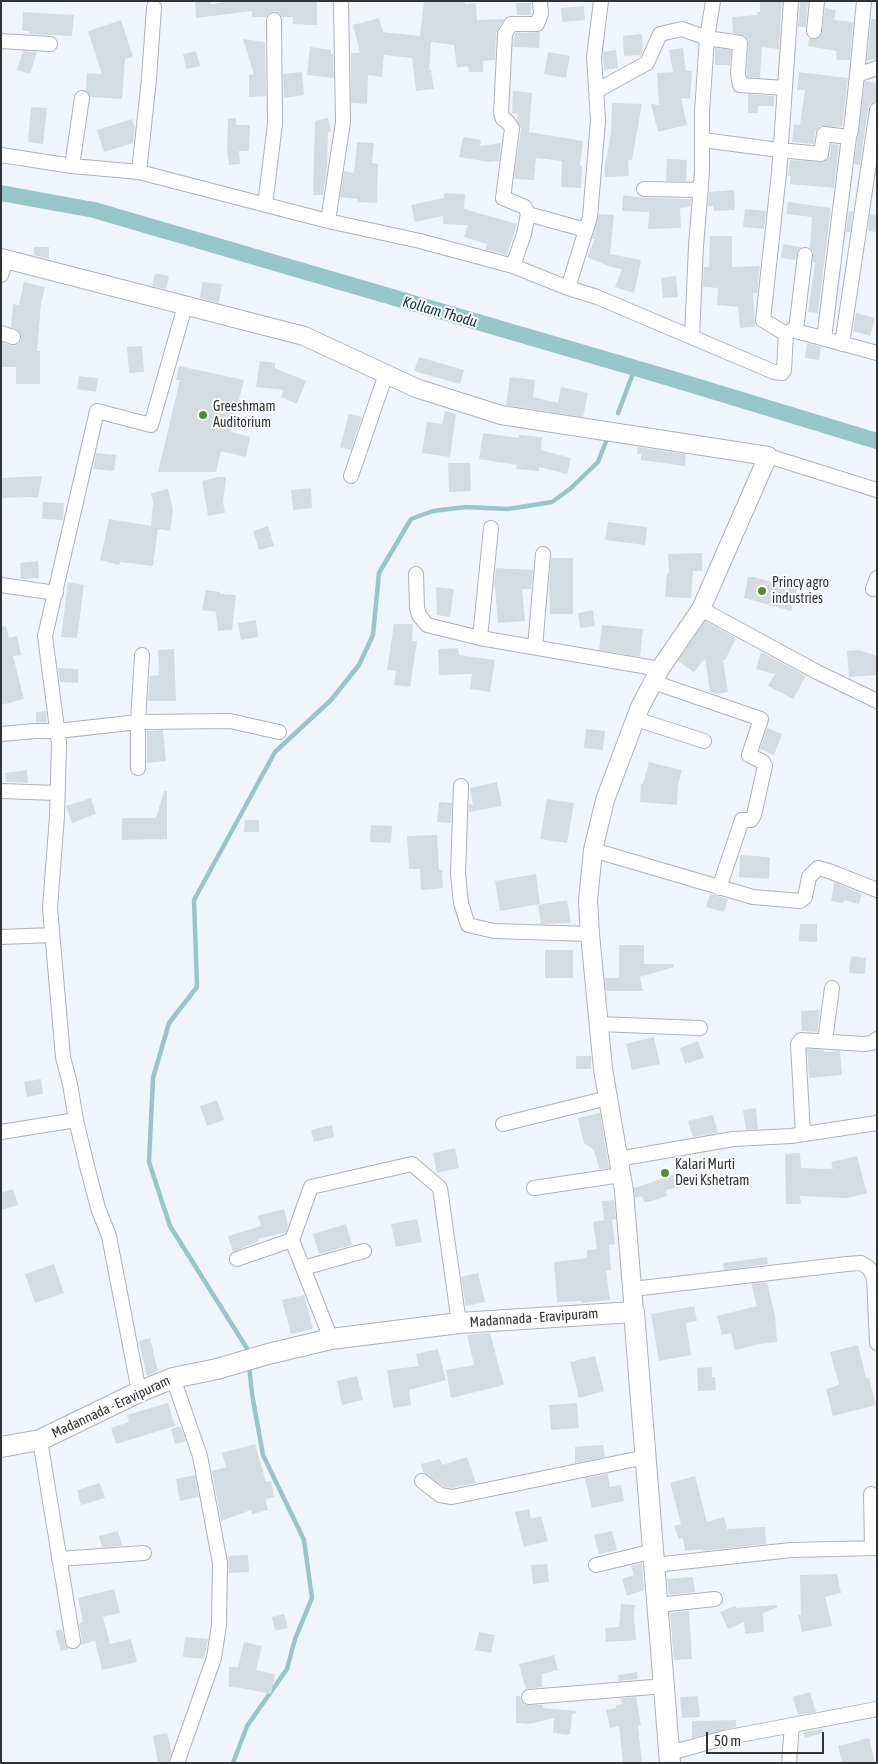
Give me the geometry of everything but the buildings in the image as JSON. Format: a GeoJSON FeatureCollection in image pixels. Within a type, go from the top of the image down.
{"type":"FeatureCollection","features":[{"type":"Feature","properties":{"kind":"main road","name":"Madannada - Eravipuram"},"geometry":{"type":"LineString","coordinates":[[1,1447],[40,1440],[139,1392],[173,1378],[217,1369],[268,1354],[332,1339],[459,1323],[634,1312]]}},
{"type":"Feature","properties":{"kind":"main road"},"geometry":{"type":"LineString","coordinates":[[634,1312],[670,1758]]}},
{"type":"Feature","properties":{"kind":"street"},"geometry":{"type":"LineString","coordinates":[[328,222],[343,122],[341,1]]}},
{"type":"Feature","properties":{"kind":"street"},"geometry":{"type":"LineString","coordinates":[[513,266],[524,234],[528,214],[525,207],[504,198],[512,128],[503,119],[501,113],[506,34],[511,24],[537,24],[541,14],[540,1]]}},
{"type":"Feature","properties":{"kind":"street"},"geometry":{"type":"LineString","coordinates":[[568,288],[590,217],[598,121],[594,57],[601,1]]}},
{"type":"Feature","properties":{"kind":"street"},"geometry":{"type":"LineString","coordinates":[[692,337],[696,246],[701,190],[702,112],[707,38],[713,1]]}},
{"type":"Feature","properties":{"kind":"street"},"geometry":{"type":"LineString","coordinates":[[791,1],[779,173],[763,320],[791,332],[877,353]]}},
{"type":"Feature","properties":{"kind":"street"},"geometry":{"type":"LineString","coordinates":[[814,31],[817,1]]}},
{"type":"Feature","properties":{"kind":"street"},"geometry":{"type":"LineString","coordinates":[[824,339],[851,130],[864,1]]}},
{"type":"Feature","properties":{"kind":"street"},"geometry":{"type":"LineString","coordinates":[[139,172],[149,79],[154,7]]}},
{"type":"Feature","properties":{"kind":"street"},"geometry":{"type":"LineString","coordinates":[[265,205],[275,124],[274,20]]}},
{"type":"Feature","properties":{"kind":"street"},"geometry":{"type":"LineString","coordinates":[[596,91],[648,63],[660,34],[682,28],[707,38],[740,43],[738,74],[740,84],[785,88]]}},
{"type":"Feature","properties":{"kind":"street"},"geometry":{"type":"LineString","coordinates":[[1,40],[50,44]]}},
{"type":"Feature","properties":{"kind":"street"},"geometry":{"type":"LineString","coordinates":[[857,75],[877,68]]}},
{"type":"Feature","properties":{"kind":"street"},"geometry":{"type":"LineString","coordinates":[[72,166],[82,98]]}},
{"type":"Feature","properties":{"kind":"street"},"geometry":{"type":"LineString","coordinates":[[842,344],[877,110]]}},
{"type":"Feature","properties":{"kind":"street"},"geometry":{"type":"LineString","coordinates":[[703,140],[821,154],[824,134],[849,137]]}},
{"type":"Feature","properties":{"kind":"street"},"geometry":{"type":"LineString","coordinates":[[1,154],[72,166],[139,172],[328,222],[420,241],[513,266],[568,288],[597,297],[774,372],[782,373],[805,256]]}},
{"type":"Feature","properties":{"kind":"street"},"geometry":{"type":"LineString","coordinates":[[644,189],[701,190]]}},
{"type":"Feature","properties":{"kind":"street"},"geometry":{"type":"LineString","coordinates":[[528,214],[586,230]]}},
{"type":"Feature","properties":{"kind":"street"},"geometry":{"type":"LineString","coordinates":[[3,264],[304,336],[416,388],[501,415],[768,456],[877,490]]}},
{"type":"Feature","properties":{"kind":"street"},"geometry":{"type":"LineString","coordinates":[[139,1392],[109,1236],[98,1208],[76,1120],[64,1057],[50,908],[57,793],[58,731],[45,636],[97,411],[151,425],[185,306]]}},
{"type":"Feature","properties":{"kind":"street"},"geometry":{"type":"LineString","coordinates":[[351,476],[386,374]]}},
{"type":"Feature","properties":{"kind":"street"},"geometry":{"type":"LineString","coordinates":[[634,1312],[620,1167],[603,1069],[590,934],[588,902],[592,850],[605,800],[640,707],[657,676],[701,609],[768,456]]}},
{"type":"Feature","properties":{"kind":"street"},"geometry":{"type":"LineString","coordinates":[[480,638],[491,528]]}},
{"type":"Feature","properties":{"kind":"street"},"geometry":{"type":"LineString","coordinates":[[535,647],[543,554]]}},
{"type":"Feature","properties":{"kind":"street"},"geometry":{"type":"LineString","coordinates":[[416,574],[417,608],[422,620],[427,625],[480,638],[535,647],[657,676],[761,719],[749,755],[763,762],[765,766],[754,816],[751,820],[742,820],[719,888]]}},
{"type":"Feature","properties":{"kind":"street"},"geometry":{"type":"LineString","coordinates":[[1,585],[56,594]]}},
{"type":"Feature","properties":{"kind":"street"},"geometry":{"type":"LineString","coordinates":[[701,609],[817,672],[877,701]]}},
{"type":"Feature","properties":{"kind":"street"},"geometry":{"type":"LineString","coordinates":[[138,768],[138,722],[142,655]]}},
{"type":"Feature","properties":{"kind":"street"},"geometry":{"type":"LineString","coordinates":[[636,719],[704,740]]}},
{"type":"Feature","properties":{"kind":"street"},"geometry":{"type":"LineString","coordinates":[[1,734],[58,731],[138,722],[230,721],[279,732]]}},
{"type":"Feature","properties":{"kind":"street"},"geometry":{"type":"LineString","coordinates":[[461,786],[458,874],[461,903],[468,925],[494,931],[590,934]]}},
{"type":"Feature","properties":{"kind":"street"},"geometry":{"type":"LineString","coordinates":[[1,791],[57,793]]}},
{"type":"Feature","properties":{"kind":"street"},"geometry":{"type":"LineString","coordinates":[[592,850],[753,897],[800,901],[805,896],[809,877],[818,868],[829,870],[877,890]]}},
{"type":"Feature","properties":{"kind":"street"},"geometry":{"type":"LineString","coordinates":[[1,937],[52,935]]}},
{"type":"Feature","properties":{"kind":"street"},"geometry":{"type":"LineString","coordinates":[[825,1041],[832,988]]}},
{"type":"Feature","properties":{"kind":"street"},"geometry":{"type":"LineString","coordinates":[[599,1024],[700,1028]]}},
{"type":"Feature","properties":{"kind":"street"},"geometry":{"type":"LineString","coordinates":[[803,1134],[798,1044],[801,1040],[864,1044],[872,1043],[877,1039]]}},
{"type":"Feature","properties":{"kind":"street"},"geometry":{"type":"LineString","coordinates":[[503,1124],[608,1098]]}},
{"type":"Feature","properties":{"kind":"street"},"geometry":{"type":"LineString","coordinates":[[1,1132],[76,1120]]}},
{"type":"Feature","properties":{"kind":"street"},"geometry":{"type":"LineString","coordinates":[[534,1188],[732,1139],[803,1134],[877,1123]]}},
{"type":"Feature","properties":{"kind":"street"},"geometry":{"type":"LineString","coordinates":[[332,1339],[292,1240],[311,1187],[412,1164],[440,1188],[459,1323]]}},
{"type":"Feature","properties":{"kind":"street"},"geometry":{"type":"LineString","coordinates":[[237,1259],[292,1240]]}},
{"type":"Feature","properties":{"kind":"street"},"geometry":{"type":"LineString","coordinates":[[303,1268],[364,1251]]}},
{"type":"Feature","properties":{"kind":"street"},"geometry":{"type":"LineString","coordinates":[[632,1290],[861,1263],[875,1277],[877,1343]]}},
{"type":"Feature","properties":{"kind":"street"},"geometry":{"type":"LineString","coordinates":[[173,1378],[200,1456],[220,1563],[219,1625],[214,1658],[177,1763]]}},
{"type":"Feature","properties":{"kind":"street"},"geometry":{"type":"LineString","coordinates":[[40,1440],[72,1641]]}},
{"type":"Feature","properties":{"kind":"street"},"geometry":{"type":"LineString","coordinates":[[422,1481],[440,1494],[452,1497],[646,1457]]}},
{"type":"Feature","properties":{"kind":"street"},"geometry":{"type":"LineString","coordinates":[[596,1565],[655,1558],[791,1550],[874,1548],[870,1494]]}},
{"type":"Feature","properties":{"kind":"street"},"geometry":{"type":"LineString","coordinates":[[59,1559],[144,1553]]}},
{"type":"Feature","properties":{"kind":"street"},"geometry":{"type":"LineString","coordinates":[[658,1605],[715,1598]]}},
{"type":"Feature","properties":{"kind":"street"},"geometry":{"type":"LineString","coordinates":[[529,1697],[665,1686]]}},
{"type":"Feature","properties":{"kind":"street"},"geometry":{"type":"LineString","coordinates":[[670,1758],[724,1738],[877,1709]]}},
{"type":"Feature","properties":{"kind":"street"},"geometry":{"type":"LineString","coordinates":[[789,1763],[792,1725]]}},
{"type":"Feature","properties":{"kind":"waterway","name":"Kollam Thodu"},"geometry":{"type":"LineString","coordinates":[[1,193],[94,210],[666,377],[877,441]]}},
{"type":"Feature","properties":{"kind":"waterway"},"geometry":{"type":"LineString","coordinates":[[618,413],[635,368]]}},
{"type":"Feature","properties":{"kind":"waterway"},"geometry":{"type":"LineString","coordinates":[[248,1355],[248,1350],[170,1226],[149,1162],[153,1078],[169,1023],[197,987],[194,900],[275,752],[331,700],[359,665],[373,635],[379,573],[411,519],[433,511],[466,507],[508,509],[552,502],[570,489],[598,462],[607,439]]}},
{"type":"Feature","properties":{"kind":"waterway"},"geometry":{"type":"LineString","coordinates":[[233,1763],[247,1726],[287,1669],[295,1639],[312,1598],[304,1540],[263,1455],[249,1365]]}},
{"type":"Feature","properties":{"kind":"place","name":"Greeshmam Auditorium"},"geometry":{"type":"Point","coordinates":[203,415]}},
{"type":"Feature","properties":{"kind":"place","name":"Princy agro industries"},"geometry":{"type":"Point","coordinates":[762,591]}},
{"type":"Feature","properties":{"kind":"place","name":"Kalari Murti Devi Kshetram"},"geometry":{"type":"Point","coordinates":[665,1173]}}]}
